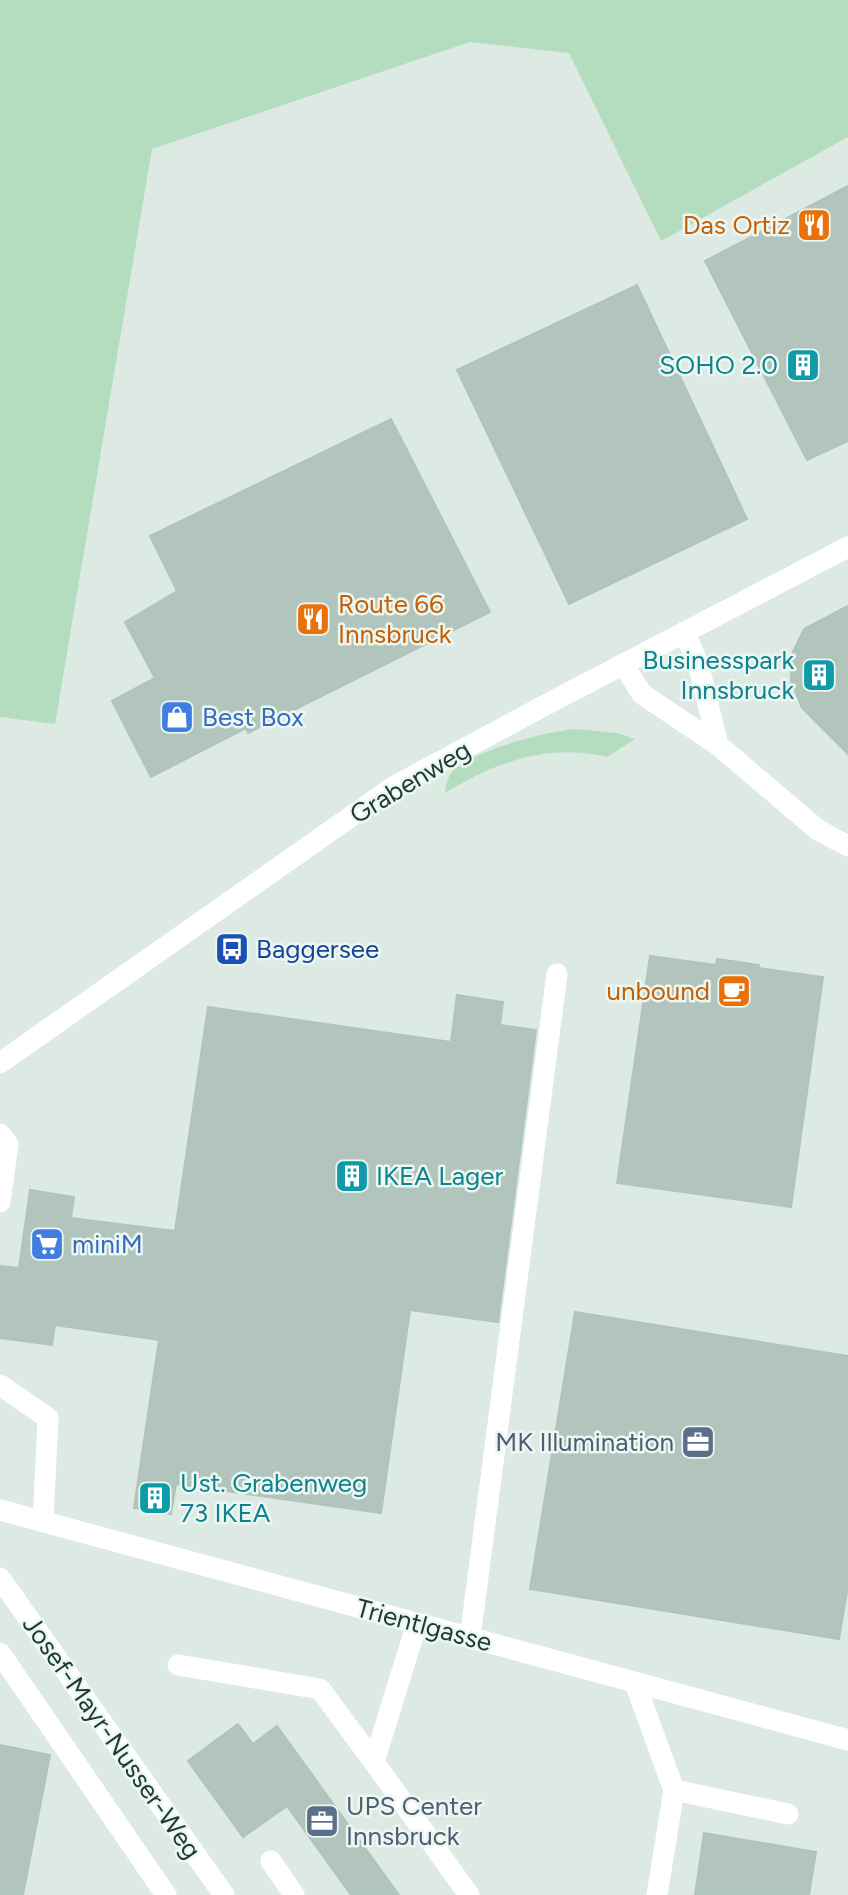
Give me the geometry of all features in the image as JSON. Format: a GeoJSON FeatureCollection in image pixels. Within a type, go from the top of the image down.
{"type":"FeatureCollection","features":[{"type":"Feature","properties":{"kind":"street","name":"Grabenweg"},"geometry":{"type":"LineString","coordinates":[[0,1063],[393,787],[848,547]]}},
{"type":"Feature","properties":{"kind":"street"},"geometry":{"type":"LineString","coordinates":[[684,632],[698,663],[718,745]]}},
{"type":"Feature","properties":{"kind":"street"},"geometry":{"type":"LineString","coordinates":[[623,664],[642,694],[718,745],[818,830],[848,846]]}},
{"type":"Feature","properties":{"kind":"street"},"geometry":{"type":"LineString","coordinates":[[470,1638],[557,974]]}},
{"type":"Feature","properties":{"kind":"street"},"geometry":{"type":"LineString","coordinates":[[0,1134],[8,1144],[0,1202]]}},
{"type":"Feature","properties":{"kind":"street"},"geometry":{"type":"LineString","coordinates":[[0,1385],[48,1418],[43,1522]]}},
{"type":"Feature","properties":{"kind":"street","name":"Trientlgasse"},"geometry":{"type":"LineString","coordinates":[[0,1510],[848,1740]]}},
{"type":"Feature","properties":{"kind":"street","name":"Josef-Mayr-Nusser-Weg"},"geometry":{"type":"LineString","coordinates":[[0,1578],[224,1895]]}},
{"type":"Feature","properties":{"kind":"street"},"geometry":{"type":"LineString","coordinates":[[374,1762],[417,1623]]}},
{"type":"Feature","properties":{"kind":"street"},"geometry":{"type":"LineString","coordinates":[[0,1653],[166,1895]]}},
{"type":"Feature","properties":{"kind":"street"},"geometry":{"type":"LineString","coordinates":[[178,1665],[320,1689],[469,1895]]}},
{"type":"Feature","properties":{"kind":"street"},"geometry":{"type":"LineString","coordinates":[[635,1682],[674,1790],[657,1895]]}},
{"type":"Feature","properties":{"kind":"street"},"geometry":{"type":"LineString","coordinates":[[674,1790],[788,1814]]}},
{"type":"Feature","properties":{"kind":"street"},"geometry":{"type":"LineString","coordinates":[[271,1861],[294,1895]]}},
{"type":"Feature","properties":{"kind":"green space"},"geometry":{"type":"Polygon","coordinates":[[[0,0],[848,0],[848,137],[661,241],[569,53],[470,42],[152,149],[55,724],[0,717],[0,0]]]}},
{"type":"Feature","properties":{"kind":"green space"},"geometry":{"type":"Polygon","coordinates":[[[576,729],[617,733],[635,739],[607,757],[564,752],[523,758],[483,772],[445,793],[452,772],[475,757],[529,738],[576,729]]]}},
{"type":"Feature","properties":{"kind":"building","name":"SOHO 2.0"},"geometry":{"type":"Polygon","coordinates":[[[848,186],[848,441],[807,460],[705,261],[848,186]]]}},
{"type":"Feature","properties":{"kind":"building"},"geometry":{"type":"Polygon","coordinates":[[[637,285],[747,519],[569,604],[457,370],[637,285]]]}},
{"type":"Feature","properties":{"kind":"building"},"geometry":{"type":"Polygon","coordinates":[[[391,419],[490,612],[248,733],[246,728],[151,777],[112,701],[155,678],[125,622],[177,591],[150,536],[391,419]]]}},
{"type":"Feature","properties":{"kind":"building","name":"Businesspark Innsbruck"},"geometry":{"type":"Polygon","coordinates":[[[848,606],[848,754],[802,708],[791,681],[791,656],[804,629],[848,606]]]}},
{"type":"Feature","properties":{"kind":"building"},"geometry":{"type":"Polygon","coordinates":[[[650,956],[716,965],[717,959],[823,977],[791,1207],[617,1183],[650,956]]]}},
{"type":"Feature","properties":{"kind":"building","name":"IKEA Lager"},"geometry":{"type":"Polygon","coordinates":[[[457,995],[503,1002],[500,1025],[536,1030],[498,1322],[410,1310],[381,1513],[176,1484],[171,1514],[134,1508],[159,1340],[55,1325],[52,1345],[0,1338],[0,1266],[19,1268],[30,1190],[74,1197],[71,1218],[175,1231],[208,1007],[451,1042],[457,995]]]}},
{"type":"Feature","properties":{"kind":"building"},"geometry":{"type":"Polygon","coordinates":[[[575,1312],[848,1356],[848,1586],[839,1639],[530,1589],[575,1312]]]}},
{"type":"Feature","properties":{"kind":"building","name":"UPS Center Innsbruck"},"geometry":{"type":"Polygon","coordinates":[[[238,1724],[253,1744],[277,1726],[399,1895],[351,1895],[287,1806],[243,1837],[188,1761],[238,1724]]]}},
{"type":"Feature","properties":{"kind":"building"},"geometry":{"type":"Polygon","coordinates":[[[0,1745],[50,1755],[23,1895],[0,1895],[0,1745]]]}},
{"type":"Feature","properties":{"kind":"building"},"geometry":{"type":"Polygon","coordinates":[[[704,1833],[816,1852],[809,1895],[695,1895],[704,1833]]]}},
{"type":"Feature","properties":{"kind":"place","name":"Das Ortiz"},"geometry":{"type":"Point","coordinates":[814,225]}},
{"type":"Feature","properties":{"kind":"place","name":"SOHO 2.0"},"geometry":{"type":"Point","coordinates":[803,365]}},
{"type":"Feature","properties":{"kind":"place","name":"Route 66 Innsbruck"},"geometry":{"type":"Point","coordinates":[313,619]}},
{"type":"Feature","properties":{"kind":"place","name":"Businesspark Innsbruck"},"geometry":{"type":"Point","coordinates":[819,675]}},
{"type":"Feature","properties":{"kind":"place","name":"Best Box"},"geometry":{"type":"Point","coordinates":[177,717]}},
{"type":"Feature","properties":{"kind":"place","name":"Baggersee"},"geometry":{"type":"Point","coordinates":[232,949]}},
{"type":"Feature","properties":{"kind":"place","name":"unbound"},"geometry":{"type":"Point","coordinates":[734,991]}},
{"type":"Feature","properties":{"kind":"place","name":"IKEA Lager"},"geometry":{"type":"Point","coordinates":[352,1176]}},
{"type":"Feature","properties":{"kind":"place","name":"miniM"},"geometry":{"type":"Point","coordinates":[47,1244]}},
{"type":"Feature","properties":{"kind":"place","name":"MK Illumination"},"geometry":{"type":"Point","coordinates":[698,1442]}},
{"type":"Feature","properties":{"kind":"place","name":"Ust. Grabenweg 73 IKEA"},"geometry":{"type":"Point","coordinates":[155,1498]}},
{"type":"Feature","properties":{"kind":"place","name":"UPS Center Innsbruck"},"geometry":{"type":"Point","coordinates":[322,1821]}}]}
